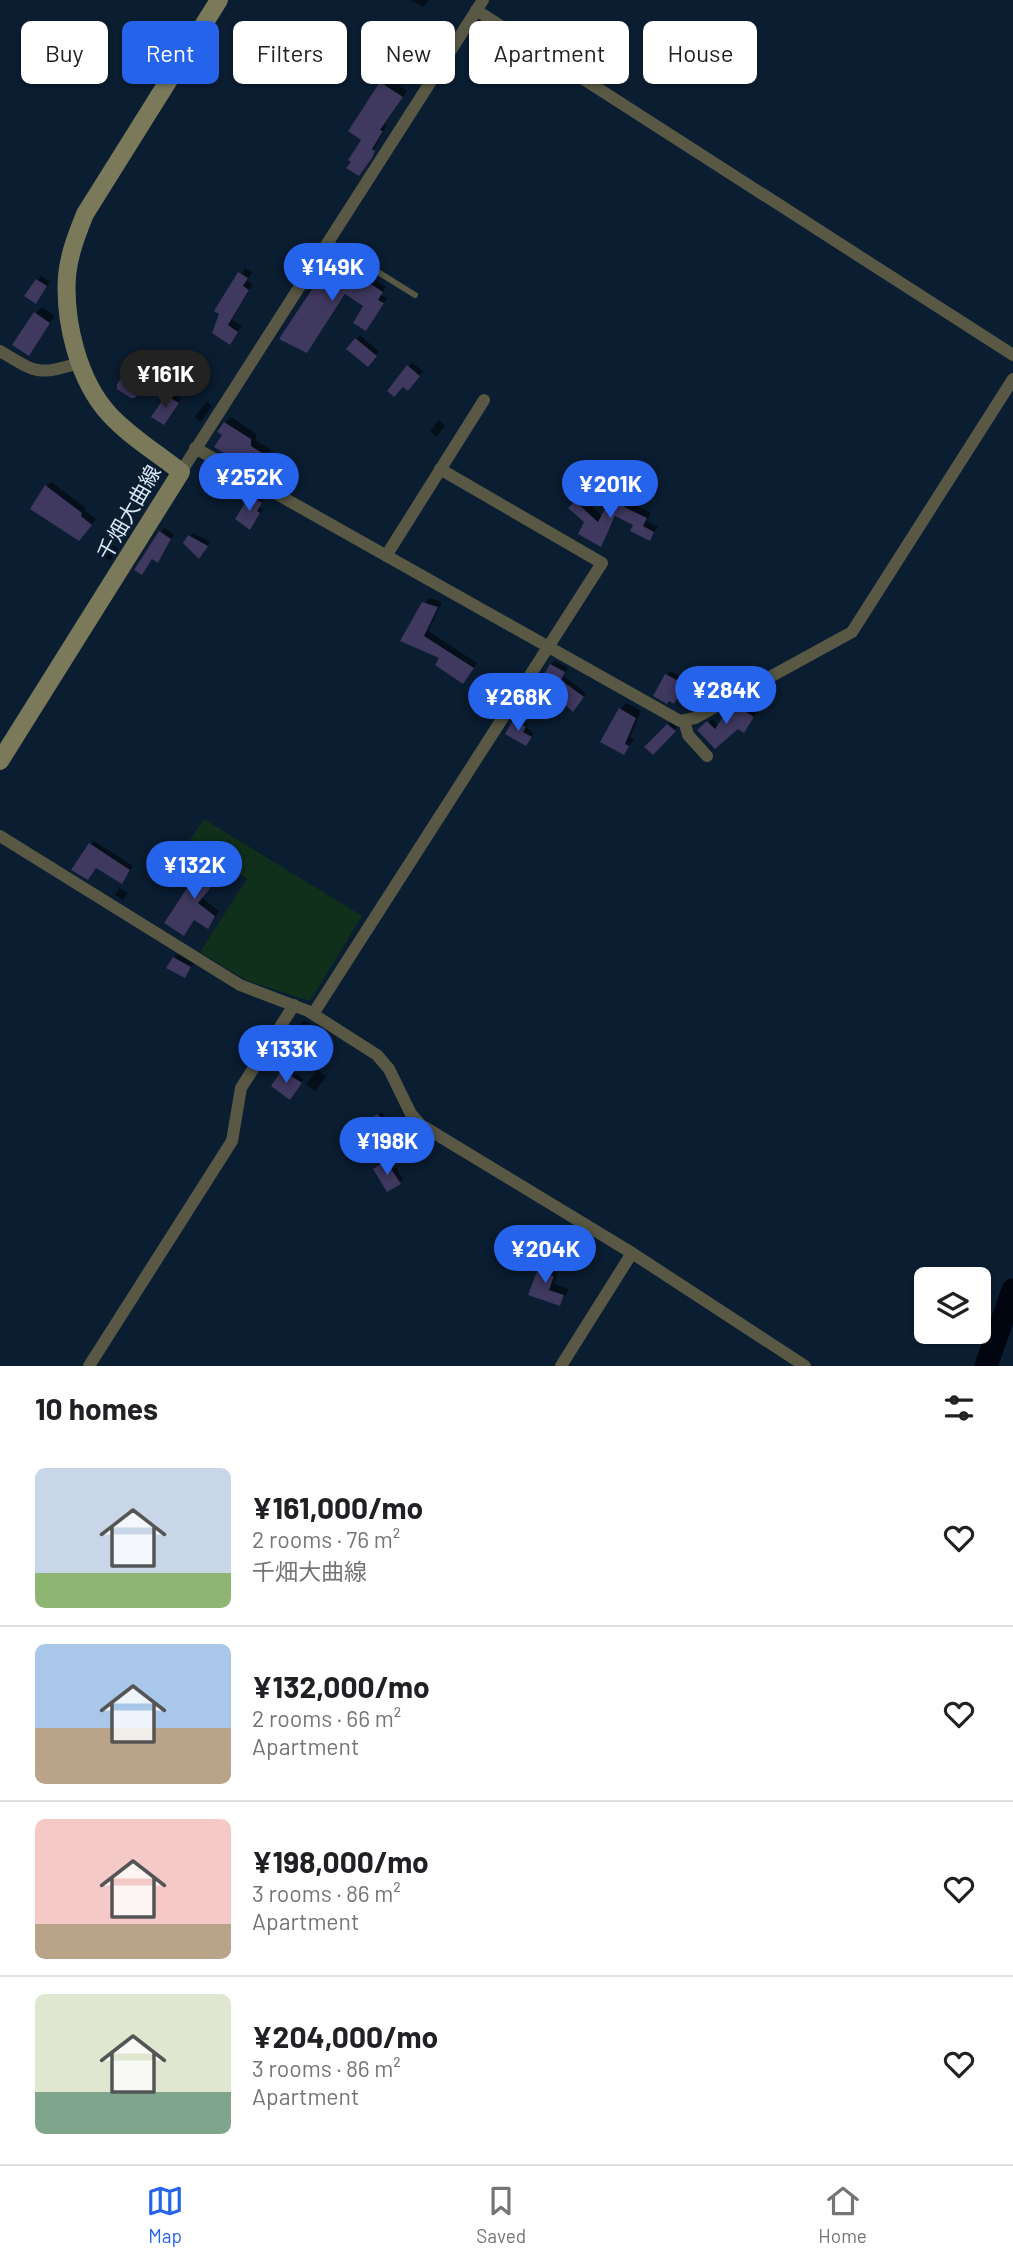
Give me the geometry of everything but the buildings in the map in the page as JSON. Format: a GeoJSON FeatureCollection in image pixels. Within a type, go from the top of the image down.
{"type":"FeatureCollection","features":[{"type":"Feature","properties":{"kind":"main road","name":"千畑大曲線"},"geometry":{"type":"LineString","coordinates":[[0,761],[181,472],[109,414],[80,363],[69,311],[67,277],[74,243],[102,182],[219,0]]}},
{"type":"Feature","properties":{"kind":"street"},"geometry":{"type":"LineString","coordinates":[[181,472],[479,5],[1013,355]]}},
{"type":"Feature","properties":{"kind":"street"},"geometry":{"type":"LineString","coordinates":[[0,351],[34,371],[47,372],[80,363]]}},
{"type":"Feature","properties":{"kind":"street"},"geometry":{"type":"LineString","coordinates":[[195,448],[680,721],[695,718],[852,632],[1013,379]]}},
{"type":"Feature","properties":{"kind":"street"},"geometry":{"type":"LineString","coordinates":[[386,556],[484,400]]}},
{"type":"Feature","properties":{"kind":"street"},"geometry":{"type":"LineString","coordinates":[[313,1014],[602,563],[440,470]]}},
{"type":"Feature","properties":{"kind":"street"},"geometry":{"type":"LineString","coordinates":[[684,720],[688,736],[707,756]]}},
{"type":"Feature","properties":{"kind":"street"},"geometry":{"type":"LineString","coordinates":[[0,836],[240,985],[313,1014],[377,1055],[389,1069],[411,1114],[421,1125],[632,1254],[805,1366]]}},
{"type":"Feature","properties":{"kind":"street"},"geometry":{"type":"LineString","coordinates":[[89,1366],[232,1142],[241,1088],[294,1005]]}},
{"type":"Feature","properties":{"kind":"street"},"geometry":{"type":"LineString","coordinates":[[561,1366],[632,1254]]}},
{"type":"Feature","properties":{"kind":"lane"},"geometry":{"type":"LineString","coordinates":[[328,241],[415,295]]}},
{"type":"Feature","properties":{"kind":"green space"},"geometry":{"type":"Polygon","coordinates":[[[204,819],[362,916],[310,1001],[246,980],[200,952],[247,879],[190,840],[204,819]]]}},
{"type":"Feature","properties":{"kind":"waterway"},"geometry":{"type":"LineString","coordinates":[[986,1366],[1013,1290]]}}]}
